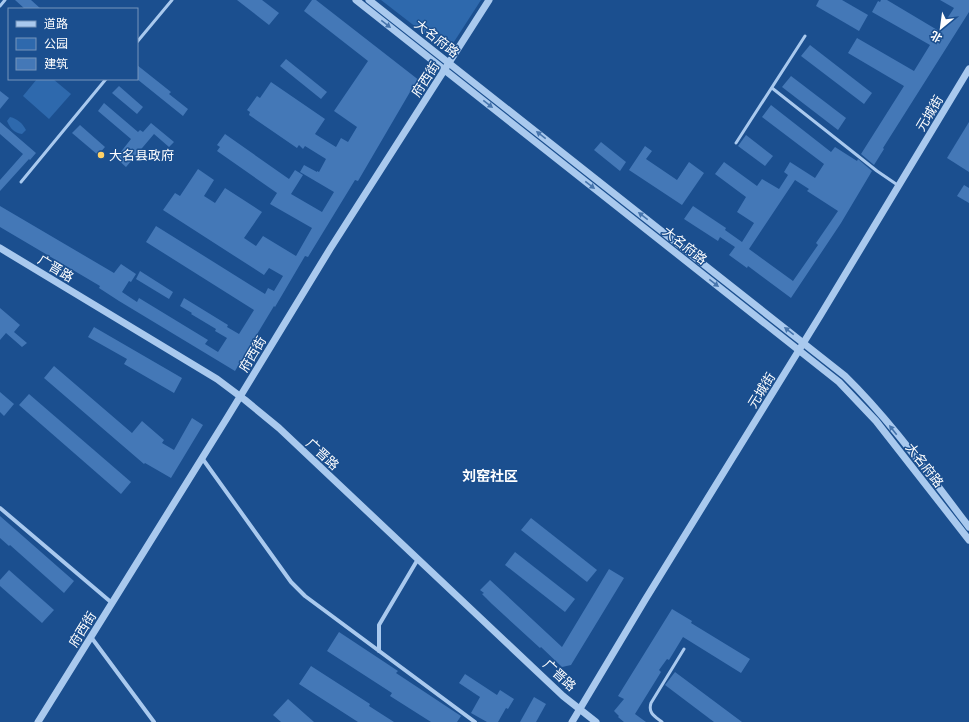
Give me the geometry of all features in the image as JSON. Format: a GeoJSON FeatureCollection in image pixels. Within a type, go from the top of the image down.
{"type":"FeatureCollection","features":[{"type":"Feature","properties":{"kind":"street","name":"大名府路"},"geometry":{"type":"LineString","coordinates":[[356,0],[839,382],[857,399],[876,421],[969,540]]}},
{"type":"Feature","properties":{"kind":"street","name":"大名府路"},"geometry":{"type":"LineString","coordinates":[[369,0],[845,376],[883,416],[969,526]]}},
{"type":"Feature","properties":{"kind":"street","name":"府西街"},"geometry":{"type":"LineString","coordinates":[[38,722],[330,249],[489,0]]}},
{"type":"Feature","properties":{"kind":"street","name":"元城街"},"geometry":{"type":"LineString","coordinates":[[572,722],[645,600],[804,343],[969,69]]}},
{"type":"Feature","properties":{"kind":"street","name":"广晋路"},"geometry":{"type":"LineString","coordinates":[[0,248],[217,379],[240,396],[279,428],[564,696],[596,722]]}},
{"type":"Feature","properties":{"kind":"street"},"geometry":{"type":"LineString","coordinates":[[202,458],[291,582],[305,596],[475,722]]}},
{"type":"Feature","properties":{"kind":"street"},"geometry":{"type":"LineString","coordinates":[[0,508],[112,603]]}},
{"type":"Feature","properties":{"kind":"street"},"geometry":{"type":"LineString","coordinates":[[379,651],[379,625],[418,559]]}},
{"type":"Feature","properties":{"kind":"street"},"geometry":{"type":"LineString","coordinates":[[91,637],[154,722]]}},
{"type":"Feature","properties":{"kind":"lane"},"geometry":{"type":"LineString","coordinates":[[0,6],[5,0]]}},
{"type":"Feature","properties":{"kind":"lane"},"geometry":{"type":"LineString","coordinates":[[138,41],[172,0]]}},
{"type":"Feature","properties":{"kind":"lane"},"geometry":{"type":"LineString","coordinates":[[736,143],[805,36]]}},
{"type":"Feature","properties":{"kind":"lane"},"geometry":{"type":"LineString","coordinates":[[20,182],[105,80]]}},
{"type":"Feature","properties":{"kind":"lane"},"geometry":{"type":"LineString","coordinates":[[772,88],[877,171],[899,186]]}},
{"type":"Feature","properties":{"kind":"lane"},"geometry":{"type":"LineString","coordinates":[[662,722],[651,714],[649,708],[684,649]]}},
{"type":"Feature","properties":{"kind":"green space"},"geometry":{"type":"Polygon","coordinates":[[[381,0],[481,0],[450,48],[443,48],[381,0]]]}},
{"type":"Feature","properties":{"kind":"green space"},"geometry":{"type":"Polygon","coordinates":[[[36,80],[54,80],[71,94],[49,119],[23,96],[36,80]]]}},
{"type":"Feature","properties":{"kind":"green space"},"geometry":{"type":"Polygon","coordinates":[[[10,117],[18,120],[23,125],[26,130],[22,134],[13,130],[9,126],[7,121],[10,117]]]}},
{"type":"Feature","properties":{"kind":"building"},"geometry":{"type":"Polygon","coordinates":[[[15,0],[31,0],[40,8],[24,8],[15,0]]]}},
{"type":"Feature","properties":{"kind":"building"},"geometry":{"type":"Polygon","coordinates":[[[237,0],[262,0],[279,13],[269,25],[237,0]]]}},
{"type":"Feature","properties":{"kind":"building"},"geometry":{"type":"Polygon","coordinates":[[[312,0],[316,0],[420,81],[411,93],[410,92],[358,181],[355,180],[308,257],[305,256],[235,371],[119,301],[99,288],[100,286],[0,227],[0,206],[114,273],[121,264],[136,274],[131,282],[129,281],[122,292],[137,302],[139,298],[208,340],[205,344],[218,352],[227,338],[215,331],[216,329],[180,306],[184,298],[228,325],[227,327],[239,334],[254,310],[146,242],[156,226],[265,294],[268,288],[274,291],[283,276],[269,268],[264,275],[163,210],[175,193],[180,196],[198,169],[214,180],[204,196],[215,203],[225,188],[262,212],[244,238],[256,246],[263,236],[296,256],[312,228],[270,204],[277,193],[217,151],[220,147],[217,145],[225,134],[289,179],[295,170],[303,175],[291,194],[322,212],[334,192],[300,172],[304,165],[319,172],[326,159],[305,146],[303,149],[299,145],[297,148],[249,115],[250,112],[247,110],[257,96],[260,98],[271,82],[325,119],[315,134],[336,147],[341,138],[348,142],[357,127],[334,111],[368,61],[304,11],[312,0]]]}},
{"type":"Feature","properties":{"kind":"building"},"geometry":{"type":"Polygon","coordinates":[[[819,0],[842,0],[868,15],[859,31],[816,6],[819,0]]]}},
{"type":"Feature","properties":{"kind":"building"},"geometry":{"type":"Polygon","coordinates":[[[881,0],[887,0],[939,31],[954,8],[940,0],[969,0],[969,12],[883,148],[884,149],[874,165],[861,154],[904,86],[848,53],[857,38],[914,71],[930,45],[872,12],[878,1],[880,2],[881,0]]]}},
{"type":"Feature","properties":{"kind":"building"},"geometry":{"type":"Polygon","coordinates":[[[810,45],[872,93],[864,104],[801,56],[810,45]]]}},
{"type":"Feature","properties":{"kind":"building"},"geometry":{"type":"Polygon","coordinates":[[[286,59],[327,92],[321,99],[280,66],[286,59]]]}},
{"type":"Feature","properties":{"kind":"building"},"geometry":{"type":"Polygon","coordinates":[[[138,66],[171,92],[169,94],[188,109],[183,116],[138,80],[138,66]]]}},
{"type":"Feature","properties":{"kind":"building"},"geometry":{"type":"Polygon","coordinates":[[[791,76],[846,118],[838,130],[782,87],[791,76]]]}},
{"type":"Feature","properties":{"kind":"building"},"geometry":{"type":"Polygon","coordinates":[[[119,86],[143,107],[137,114],[112,93],[119,86]]]}},
{"type":"Feature","properties":{"kind":"building"},"geometry":{"type":"Polygon","coordinates":[[[0,91],[9,98],[0,109],[0,91]]]}},
{"type":"Feature","properties":{"kind":"building"},"geometry":{"type":"Polygon","coordinates":[[[104,103],[138,132],[140,130],[143,132],[151,123],[174,142],[169,147],[154,134],[126,167],[116,158],[131,139],[98,111],[104,103]]]}},
{"type":"Feature","properties":{"kind":"building"},"geometry":{"type":"Polygon","coordinates":[[[771,105],[831,152],[835,147],[857,161],[858,159],[872,171],[841,223],[791,298],[748,266],[747,268],[729,255],[735,247],[720,237],[718,241],[684,219],[693,206],[726,228],[725,230],[742,242],[754,223],[737,212],[746,197],[715,174],[724,162],[757,186],[762,179],[779,189],[788,175],[784,172],[790,162],[815,178],[824,164],[762,117],[771,105]],[[795,180],[749,249],[793,281],[818,245],[816,243],[838,211],[807,191],[809,189],[795,180]]]}},
{"type":"Feature","properties":{"kind":"building"},"geometry":{"type":"Polygon","coordinates":[[[0,122],[36,153],[0,191],[0,180],[23,154],[0,134],[0,122]]]}},
{"type":"Feature","properties":{"kind":"building"},"geometry":{"type":"Polygon","coordinates":[[[969,122],[969,172],[947,158],[969,122]]]}},
{"type":"Feature","properties":{"kind":"building"},"geometry":{"type":"Polygon","coordinates":[[[80,125],[105,147],[98,155],[72,133],[80,125]]]}},
{"type":"Feature","properties":{"kind":"building"},"geometry":{"type":"Polygon","coordinates":[[[746,135],[773,156],[765,166],[738,146],[746,135]]]}},
{"type":"Feature","properties":{"kind":"building"},"geometry":{"type":"Polygon","coordinates":[[[601,142],[626,162],[620,171],[594,150],[601,142]]]}},
{"type":"Feature","properties":{"kind":"building"},"geometry":{"type":"Polygon","coordinates":[[[645,146],[652,151],[646,159],[677,180],[689,162],[704,173],[682,205],[629,170],[645,146]]]}},
{"type":"Feature","properties":{"kind":"building"},"geometry":{"type":"Polygon","coordinates":[[[964,185],[969,188],[969,203],[957,196],[964,185]]]}},
{"type":"Feature","properties":{"kind":"building"},"geometry":{"type":"Polygon","coordinates":[[[140,271],[173,292],[169,299],[136,279],[140,271]]]}},
{"type":"Feature","properties":{"kind":"building"},"geometry":{"type":"Polygon","coordinates":[[[0,308],[20,325],[14,332],[27,343],[22,347],[6,333],[0,340],[0,308]]]}},
{"type":"Feature","properties":{"kind":"building"},"geometry":{"type":"Polygon","coordinates":[[[94,327],[182,378],[174,393],[124,364],[127,359],[88,337],[94,327]]]}},
{"type":"Feature","properties":{"kind":"building"},"geometry":{"type":"Polygon","coordinates":[[[54,366],[132,433],[142,421],[164,440],[162,443],[174,450],[192,418],[203,425],[171,478],[145,463],[144,464],[44,378],[54,366]]]}},
{"type":"Feature","properties":{"kind":"building"},"geometry":{"type":"Polygon","coordinates":[[[0,392],[14,404],[4,416],[0,412],[0,392]]]}},
{"type":"Feature","properties":{"kind":"building"},"geometry":{"type":"Polygon","coordinates":[[[29,394],[131,482],[121,494],[19,405],[29,394]]]}},
{"type":"Feature","properties":{"kind":"building"},"geometry":{"type":"Polygon","coordinates":[[[0,516],[74,581],[64,593],[10,545],[9,546],[0,538],[0,516]]]}},
{"type":"Feature","properties":{"kind":"building"},"geometry":{"type":"Polygon","coordinates":[[[531,518],[597,570],[587,582],[521,530],[531,518]]]}},
{"type":"Feature","properties":{"kind":"building"},"geometry":{"type":"Polygon","coordinates":[[[515,552],[575,599],[565,612],[505,565],[515,552]]]}},
{"type":"Feature","properties":{"kind":"building"},"geometry":{"type":"Polygon","coordinates":[[[609,569],[624,578],[571,665],[562,667],[492,604],[480,590],[490,580],[562,647],[609,569]]]}},
{"type":"Feature","properties":{"kind":"building"},"geometry":{"type":"Polygon","coordinates":[[[9,570],[54,610],[42,623],[0,586],[0,580],[9,570]]]}},
{"type":"Feature","properties":{"kind":"building"},"geometry":{"type":"Polygon","coordinates":[[[672,609],[692,621],[691,623],[750,659],[741,673],[683,637],[669,660],[667,659],[659,670],[661,672],[635,714],[646,722],[624,722],[614,711],[624,699],[618,696],[672,609]]]}},
{"type":"Feature","properties":{"kind":"building"},"geometry":{"type":"Polygon","coordinates":[[[339,632],[398,671],[396,673],[461,716],[457,722],[431,722],[390,696],[392,693],[327,651],[339,632]]]}},
{"type":"Feature","properties":{"kind":"building"},"geometry":{"type":"Polygon","coordinates":[[[311,666],[370,704],[369,706],[394,722],[358,722],[299,684],[311,666]]]}},
{"type":"Feature","properties":{"kind":"building"},"geometry":{"type":"Polygon","coordinates":[[[675,672],[742,722],[714,722],[665,685],[675,672]]]}},
{"type":"Feature","properties":{"kind":"building"},"geometry":{"type":"Polygon","coordinates":[[[465,674],[497,695],[500,690],[514,699],[508,709],[506,708],[498,722],[487,722],[471,713],[480,697],[459,683],[465,674]]]}},
{"type":"Feature","properties":{"kind":"building"},"geometry":{"type":"Polygon","coordinates":[[[534,697],[546,704],[536,722],[520,722],[534,697]]]}},
{"type":"Feature","properties":{"kind":"building"},"geometry":{"type":"Polygon","coordinates":[[[288,699],[314,722],[281,722],[273,715],[288,699]]]}},
{"type":"Feature","properties":{"kind":"place","name":"大名县政府"},"geometry":{"type":"Point","coordinates":[101,155]}},
{"type":"Feature","properties":{"kind":"district","name":"刘窑社区"},"geometry":{"type":"Point","coordinates":[490,476]}}]}
